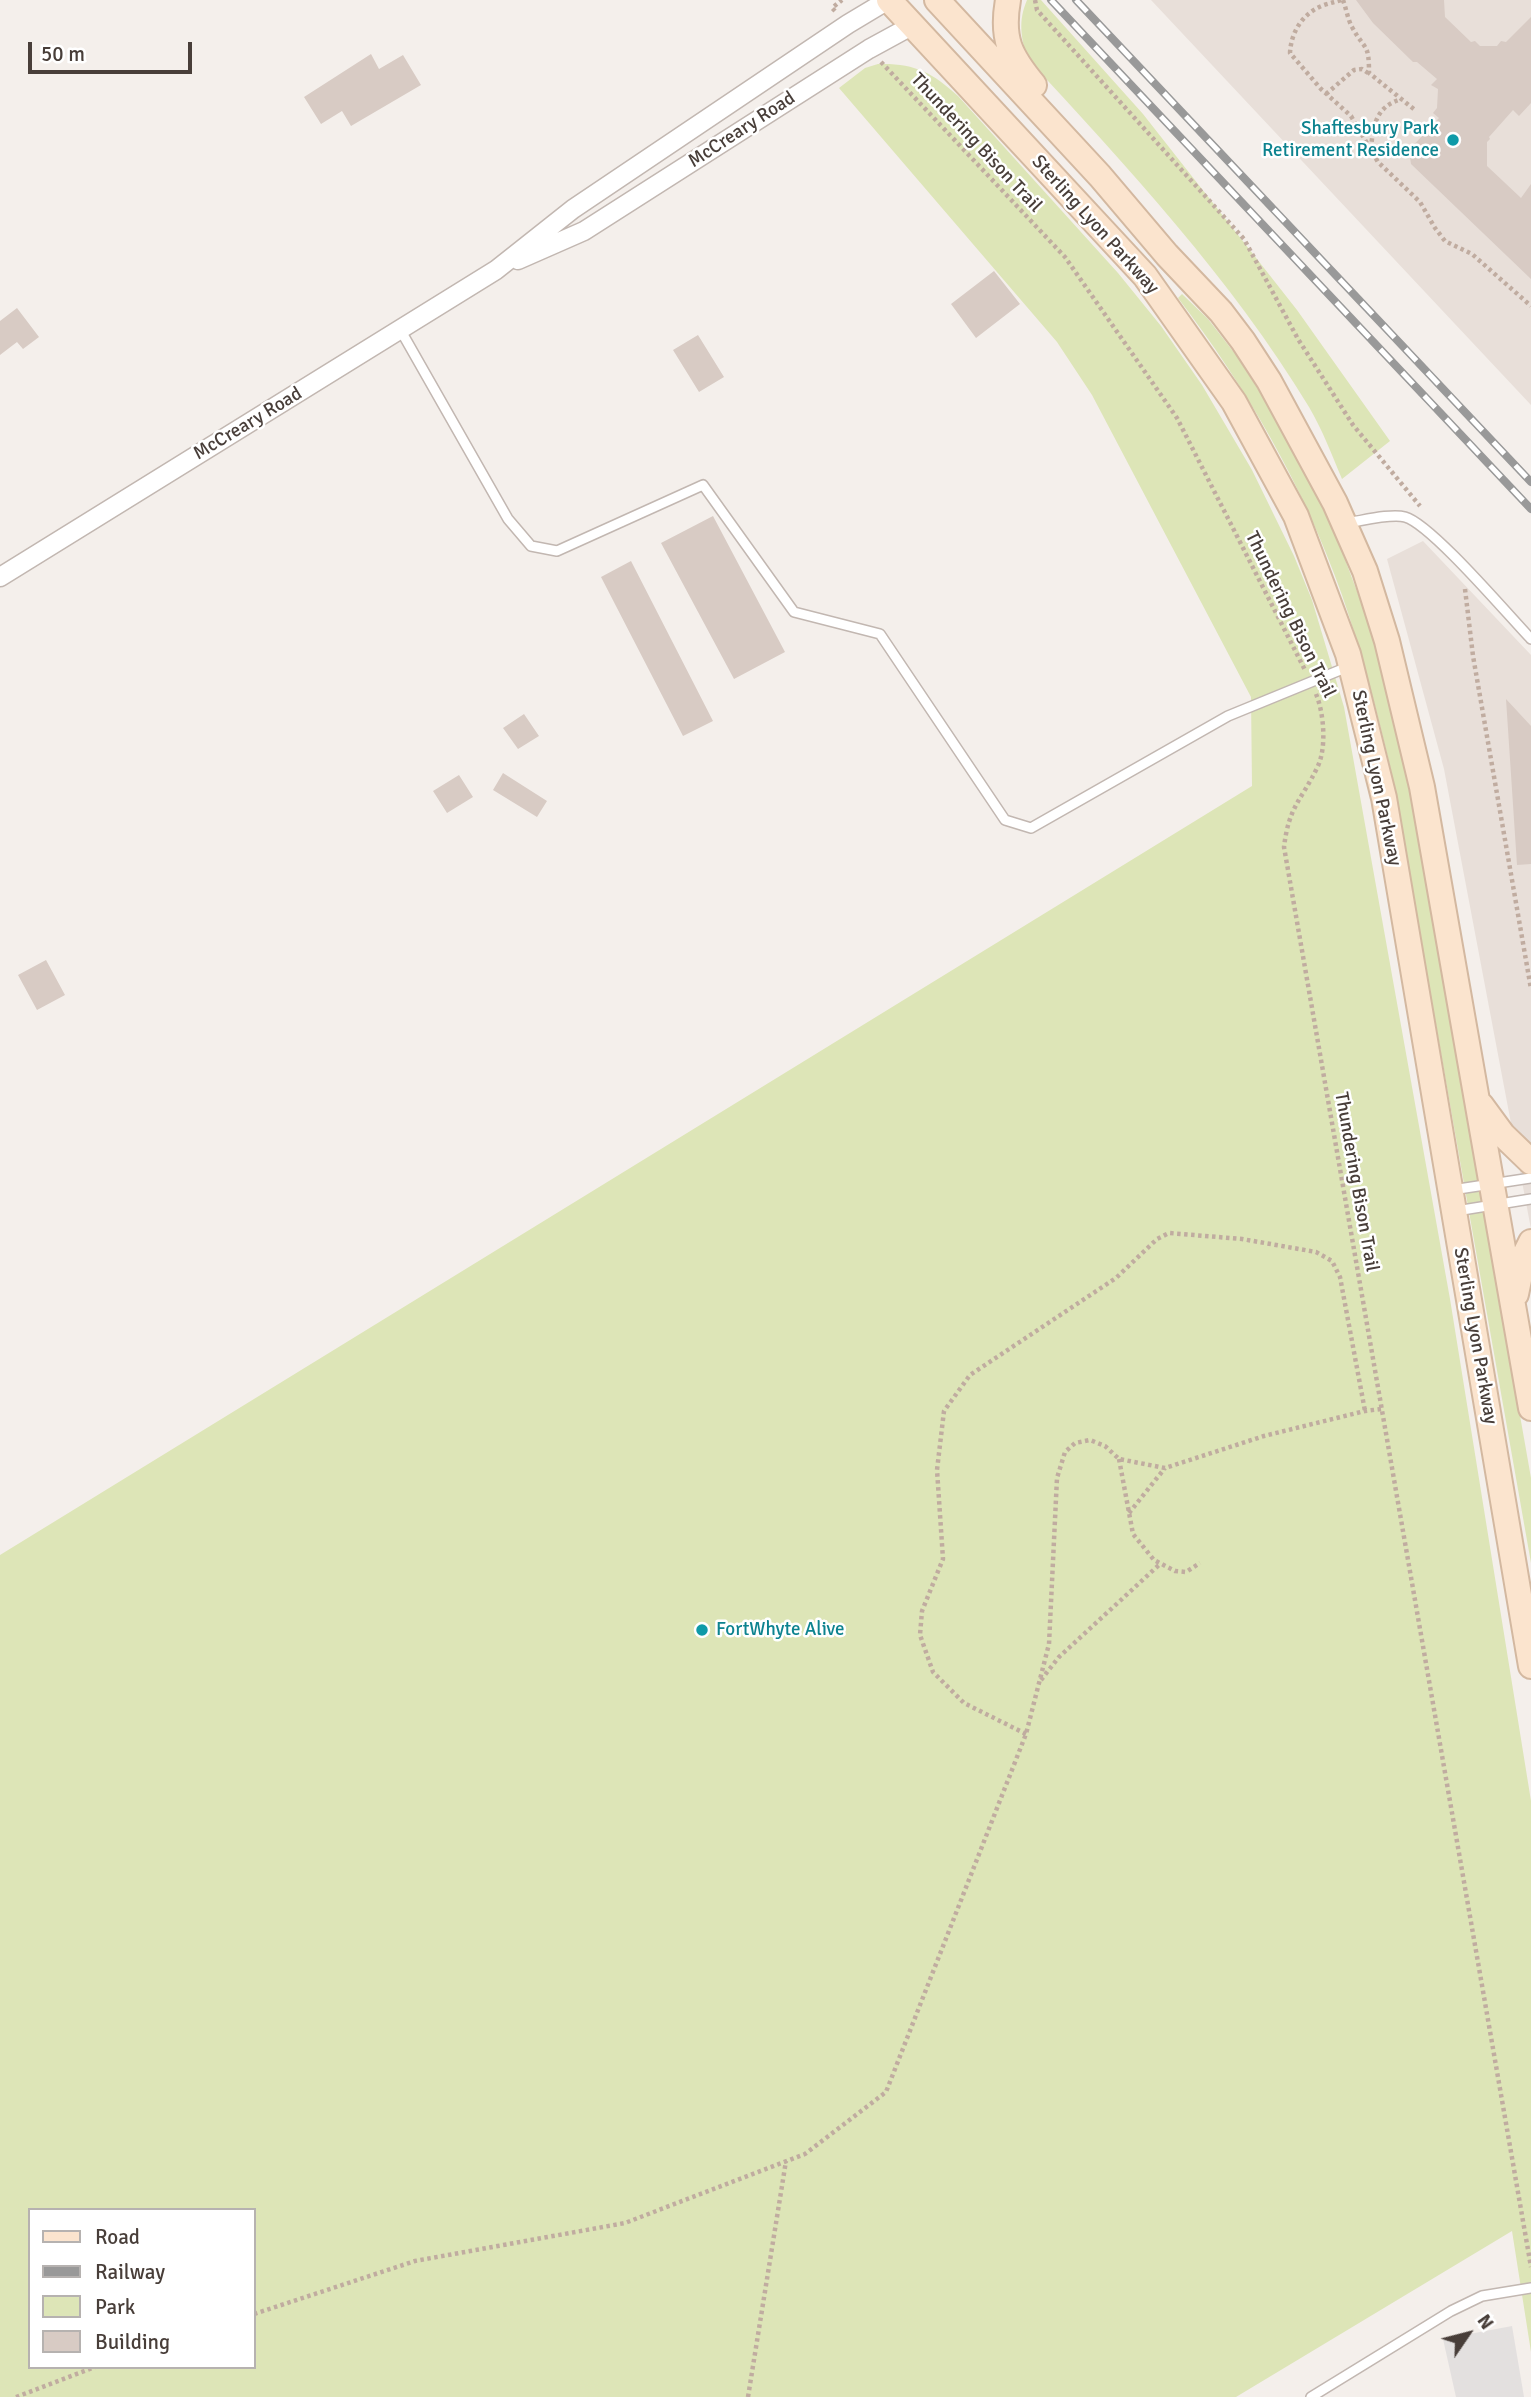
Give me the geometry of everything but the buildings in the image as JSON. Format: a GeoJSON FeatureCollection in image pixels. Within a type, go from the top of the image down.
{"type":"FeatureCollection","features":[{"type":"Feature","properties":{"kind":"main road","name":"Sterling Lyon Parkway"},"geometry":{"type":"LineString","coordinates":[[889,0],[1145,276],[1234,402],[1296,516],[1351,666],[1384,798],[1531,1665]]}},
{"type":"Feature","properties":{"kind":"main road"},"geometry":{"type":"LineString","coordinates":[[1008,0],[1004,23],[1008,43],[1019,67],[1069,128],[1100,176]]}},
{"type":"Feature","properties":{"kind":"main road","name":"Sterling Lyon Parkway"},"geometry":{"type":"LineString","coordinates":[[946,3],[1167,255],[1221,312],[1243,341],[1269,381],[1344,523],[1365,571],[1387,641],[1422,787],[1531,1408]]}},
{"type":"Feature","properties":{"kind":"main road"},"geometry":{"type":"LineString","coordinates":[[913,25],[946,3]]}},
{"type":"Feature","properties":{"kind":"main road"},"geometry":{"type":"LineString","coordinates":[[1476,1098],[1503,1135],[1531,1162]]}},
{"type":"Feature","properties":{"kind":"main road"},"geometry":{"type":"LineString","coordinates":[[1513,1308],[1524,1256],[1531,1242]]}},
{"type":"Feature","properties":{"kind":"street","name":"McCreary Road"},"geometry":{"type":"LineString","coordinates":[[0,577],[496,270],[573,209],[848,24],[889,0]]}},
{"type":"Feature","properties":{"kind":"street","name":"McCreary Road"},"geometry":{"type":"LineString","coordinates":[[496,270],[584,231],[859,55],[913,25]]}},
{"type":"Feature","properties":{"kind":"lane"},"geometry":{"type":"LineString","coordinates":[[401,331],[508,519],[531,546],[557,551],[703,485],[794,612],[880,634],[1004,820],[1031,828],[1228,716],[1351,666]]}},
{"type":"Feature","properties":{"kind":"lane"},"geometry":{"type":"LineString","coordinates":[[1344,523],[1401,515],[1412,519],[1437,540],[1531,639]]}},
{"type":"Feature","properties":{"kind":"lane"},"geometry":{"type":"LineString","coordinates":[[1452,1201],[1493,1195],[1531,1178]]}},
{"type":"Feature","properties":{"kind":"lane"},"geometry":{"type":"LineString","coordinates":[[1452,1201],[1493,1195],[1531,1199]]}},
{"type":"Feature","properties":{"kind":"lane"},"geometry":{"type":"LineString","coordinates":[[1311,2397],[1451,2311],[1482,2297],[1531,2288]]}},
{"type":"Feature","properties":{"kind":"path"},"geometry":{"type":"LineString","coordinates":[[1035,0],[1037,10],[1244,239],[1271,293],[1353,425],[1427,516]]}},
{"type":"Feature","properties":{"kind":"path"},"geometry":{"type":"LineString","coordinates":[[1369,73],[1369,54],[1364,42],[1351,26],[1342,0],[1319,7],[1304,17],[1291,44],[1290,53],[1300,66],[1351,116],[1378,162],[1420,202],[1434,228],[1445,240],[1472,254],[1531,306]]}},
{"type":"Feature","properties":{"kind":"path","name":"Thundering Bison Trail"},"geometry":{"type":"LineString","coordinates":[[882,63],[1065,257],[1177,418],[1318,700],[1324,728],[1319,766],[1295,803],[1286,823],[1284,847],[1531,2267]]}},
{"type":"Feature","properties":{"kind":"path"},"geometry":{"type":"LineString","coordinates":[[1326,94],[1354,70],[1362,69],[1415,110]]}},
{"type":"Feature","properties":{"kind":"path"},"geometry":{"type":"LineString","coordinates":[[1371,151],[1376,119],[1391,103],[1403,99]]}},
{"type":"Feature","properties":{"kind":"path"},"geometry":{"type":"LineString","coordinates":[[1457,561],[1462,569],[1473,656],[1531,989]]}},
{"type":"Feature","properties":{"kind":"path"},"geometry":{"type":"LineString","coordinates":[[1026,1734],[964,1703],[933,1672],[920,1635],[922,1611],[943,1559],[937,1470],[944,1411],[970,1375],[1116,1278],[1157,1239],[1169,1233],[1242,1239],[1316,1252],[1332,1261],[1340,1276],[1365,1411]]}},
{"type":"Feature","properties":{"kind":"path"},"geometry":{"type":"LineString","coordinates":[[256,2314],[415,2261],[625,2223],[805,2154],[886,2092],[1026,1734],[1049,1644],[1057,1478],[1065,1452],[1075,1443],[1090,1440],[1105,1446],[1119,1459],[1165,1468],[1264,1437],[1381,1409]]}},
{"type":"Feature","properties":{"kind":"path"},"geometry":{"type":"LineString","coordinates":[[1119,1459],[1133,1534],[1154,1560],[1175,1572],[1186,1572],[1200,1563]]}},
{"type":"Feature","properties":{"kind":"path"},"geometry":{"type":"LineString","coordinates":[[1129,1513],[1165,1468]]}},
{"type":"Feature","properties":{"kind":"path"},"geometry":{"type":"LineString","coordinates":[[1040,1682],[1059,1657],[1160,1564]]}},
{"type":"Feature","properties":{"kind":"path"},"geometry":{"type":"LineString","coordinates":[[748,2397],[786,2161]]}},
{"type":"Feature","properties":{"kind":"path"},"geometry":{"type":"LineString","coordinates":[[16,2397],[90,2369]]}},
{"type":"Feature","properties":{"kind":"shaded area"},"geometry":{"type":"Polygon","coordinates":[[[1151,0],[1531,0],[1531,405],[1151,0]]]}},
{"type":"Feature","properties":{"kind":"shaded area"},"geometry":{"type":"Polygon","coordinates":[[[1423,541],[1531,655],[1531,1229],[1444,769],[1387,559],[1423,541]]]}},
{"type":"Feature","properties":{"kind":"shaded area"},"geometry":{"type":"Polygon","coordinates":[[[1512,2326],[1524,2397],[1456,2397],[1443,2339],[1512,2326]]]}},
{"type":"Feature","properties":{"kind":"green space"},"geometry":{"type":"Polygon","coordinates":[[[1027,0],[1041,0],[1143,114],[1297,310],[1390,441],[1342,479],[1309,407],[1246,314],[1177,225],[1027,58],[1021,29],[1027,0]]]}},
{"type":"Feature","properties":{"kind":"green space","name":"FortWhyte Alive"},"geometry":{"type":"Polygon","coordinates":[[[891,64],[912,67],[931,75],[958,96],[1118,273],[1161,326],[1202,385],[1252,470],[1312,600],[1344,707],[1450,1299],[1531,1801],[1531,2352],[1512,2231],[1236,2397],[0,2397],[0,1555],[1252,786],[1251,697],[1092,395],[1057,342],[839,88],[865,68],[891,64]]]}},
{"type":"Feature","properties":{"kind":"green space"},"geometry":{"type":"Polygon","coordinates":[[[1182,294],[1208,319],[1236,355],[1267,403],[1305,471],[1338,541],[1375,639],[1398,733],[1419,840],[1531,1478],[1531,1563],[1391,770],[1369,682],[1327,555],[1292,477],[1250,403],[1178,298],[1182,294]]]}},
{"type":"Feature","properties":{"kind":"railway"},"geometry":{"type":"LineString","coordinates":[[1051,0],[1531,509]]}},
{"type":"Feature","properties":{"kind":"railway"},"geometry":{"type":"LineString","coordinates":[[1076,0],[1531,482]]}},
{"type":"Feature","properties":{"kind":"place","name":"Shaftesbury Park Retirement Residence"},"geometry":{"type":"Point","coordinates":[1453,140]}},
{"type":"Feature","properties":{"kind":"place","name":"FortWhyte Alive"},"geometry":{"type":"Point","coordinates":[702,1630]}}]}
